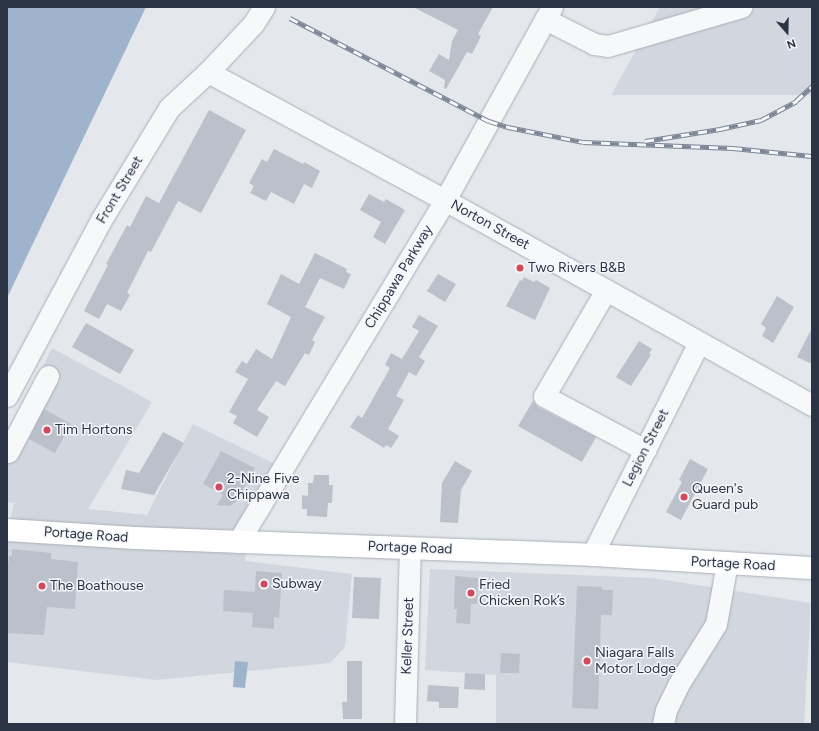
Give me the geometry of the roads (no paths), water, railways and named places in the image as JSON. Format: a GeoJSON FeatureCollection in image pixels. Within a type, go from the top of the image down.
{"type":"FeatureCollection","features":[{"type":"Feature","properties":{"kind":"main road","name":"Portage Road"},"geometry":{"type":"LineString","coordinates":[[7,530],[238,542],[592,555],[812,568]]}},
{"type":"Feature","properties":{"kind":"street","name":"Front Street"},"geometry":{"type":"LineString","coordinates":[[7,396],[101,220],[169,108],[208,72],[253,24],[264,7]]}},
{"type":"Feature","properties":{"kind":"street"},"geometry":{"type":"LineString","coordinates":[[549,13],[594,44],[608,46],[741,7]]}},
{"type":"Feature","properties":{"kind":"street","name":"Chippawa Parkway"},"geometry":{"type":"LineString","coordinates":[[238,542],[445,200],[549,13]]}},
{"type":"Feature","properties":{"kind":"street","name":"Norton Street"},"geometry":{"type":"LineString","coordinates":[[208,72],[445,200],[812,405]]}},
{"type":"Feature","properties":{"kind":"street"},"geometry":{"type":"LineString","coordinates":[[606,290],[544,396],[645,450]]}},
{"type":"Feature","properties":{"kind":"street","name":"Legion Street"},"geometry":{"type":"LineString","coordinates":[[592,555],[699,342]]}},
{"type":"Feature","properties":{"kind":"street"},"geometry":{"type":"LineString","coordinates":[[7,458],[48,376]]}},
{"type":"Feature","properties":{"kind":"street","name":"Keller Street"},"geometry":{"type":"LineString","coordinates":[[405,724],[410,548]]}},
{"type":"Feature","properties":{"kind":"street"},"geometry":{"type":"LineString","coordinates":[[663,724],[666,710],[678,685],[716,624],[726,563]]}},
{"type":"Feature","properties":{"kind":"water"},"geometry":{"type":"Polygon","coordinates":[[[7,7],[146,7],[7,298],[7,7]]]}},
{"type":"Feature","properties":{"kind":"water"},"geometry":{"type":"Polygon","coordinates":[[[235,661],[248,662],[245,688],[233,687],[235,661]]]}},
{"type":"Feature","properties":{"kind":"railway"},"geometry":{"type":"LineString","coordinates":[[290,18],[489,121],[508,127],[583,142],[733,148],[812,156]]}},
{"type":"Feature","properties":{"kind":"railway"},"geometry":{"type":"LineString","coordinates":[[645,141],[720,129],[761,120],[796,101],[812,86]]}},
{"type":"Feature","properties":{"kind":"place","name":"Two Rivers B&B"},"geometry":{"type":"Point","coordinates":[520,268]}},
{"type":"Feature","properties":{"kind":"place","name":"Tim Hortons"},"geometry":{"type":"Point","coordinates":[47,430]}},
{"type":"Feature","properties":{"kind":"place","name":"2-Nine Five Chippawa"},"geometry":{"type":"Point","coordinates":[219,487]}},
{"type":"Feature","properties":{"kind":"place","name":"Queen's Guard pub"},"geometry":{"type":"Point","coordinates":[684,497]}},
{"type":"Feature","properties":{"kind":"place","name":"Subway"},"geometry":{"type":"Point","coordinates":[264,584]}},
{"type":"Feature","properties":{"kind":"place","name":"The Boathouse"},"geometry":{"type":"Point","coordinates":[42,586]}},
{"type":"Feature","properties":{"kind":"place","name":"Fried Chicken Rok’s"},"geometry":{"type":"Point","coordinates":[471,593]}},
{"type":"Feature","properties":{"kind":"place","name":"Niagara Falls Motor Lodge"},"geometry":{"type":"Point","coordinates":[587,661]}}]}
